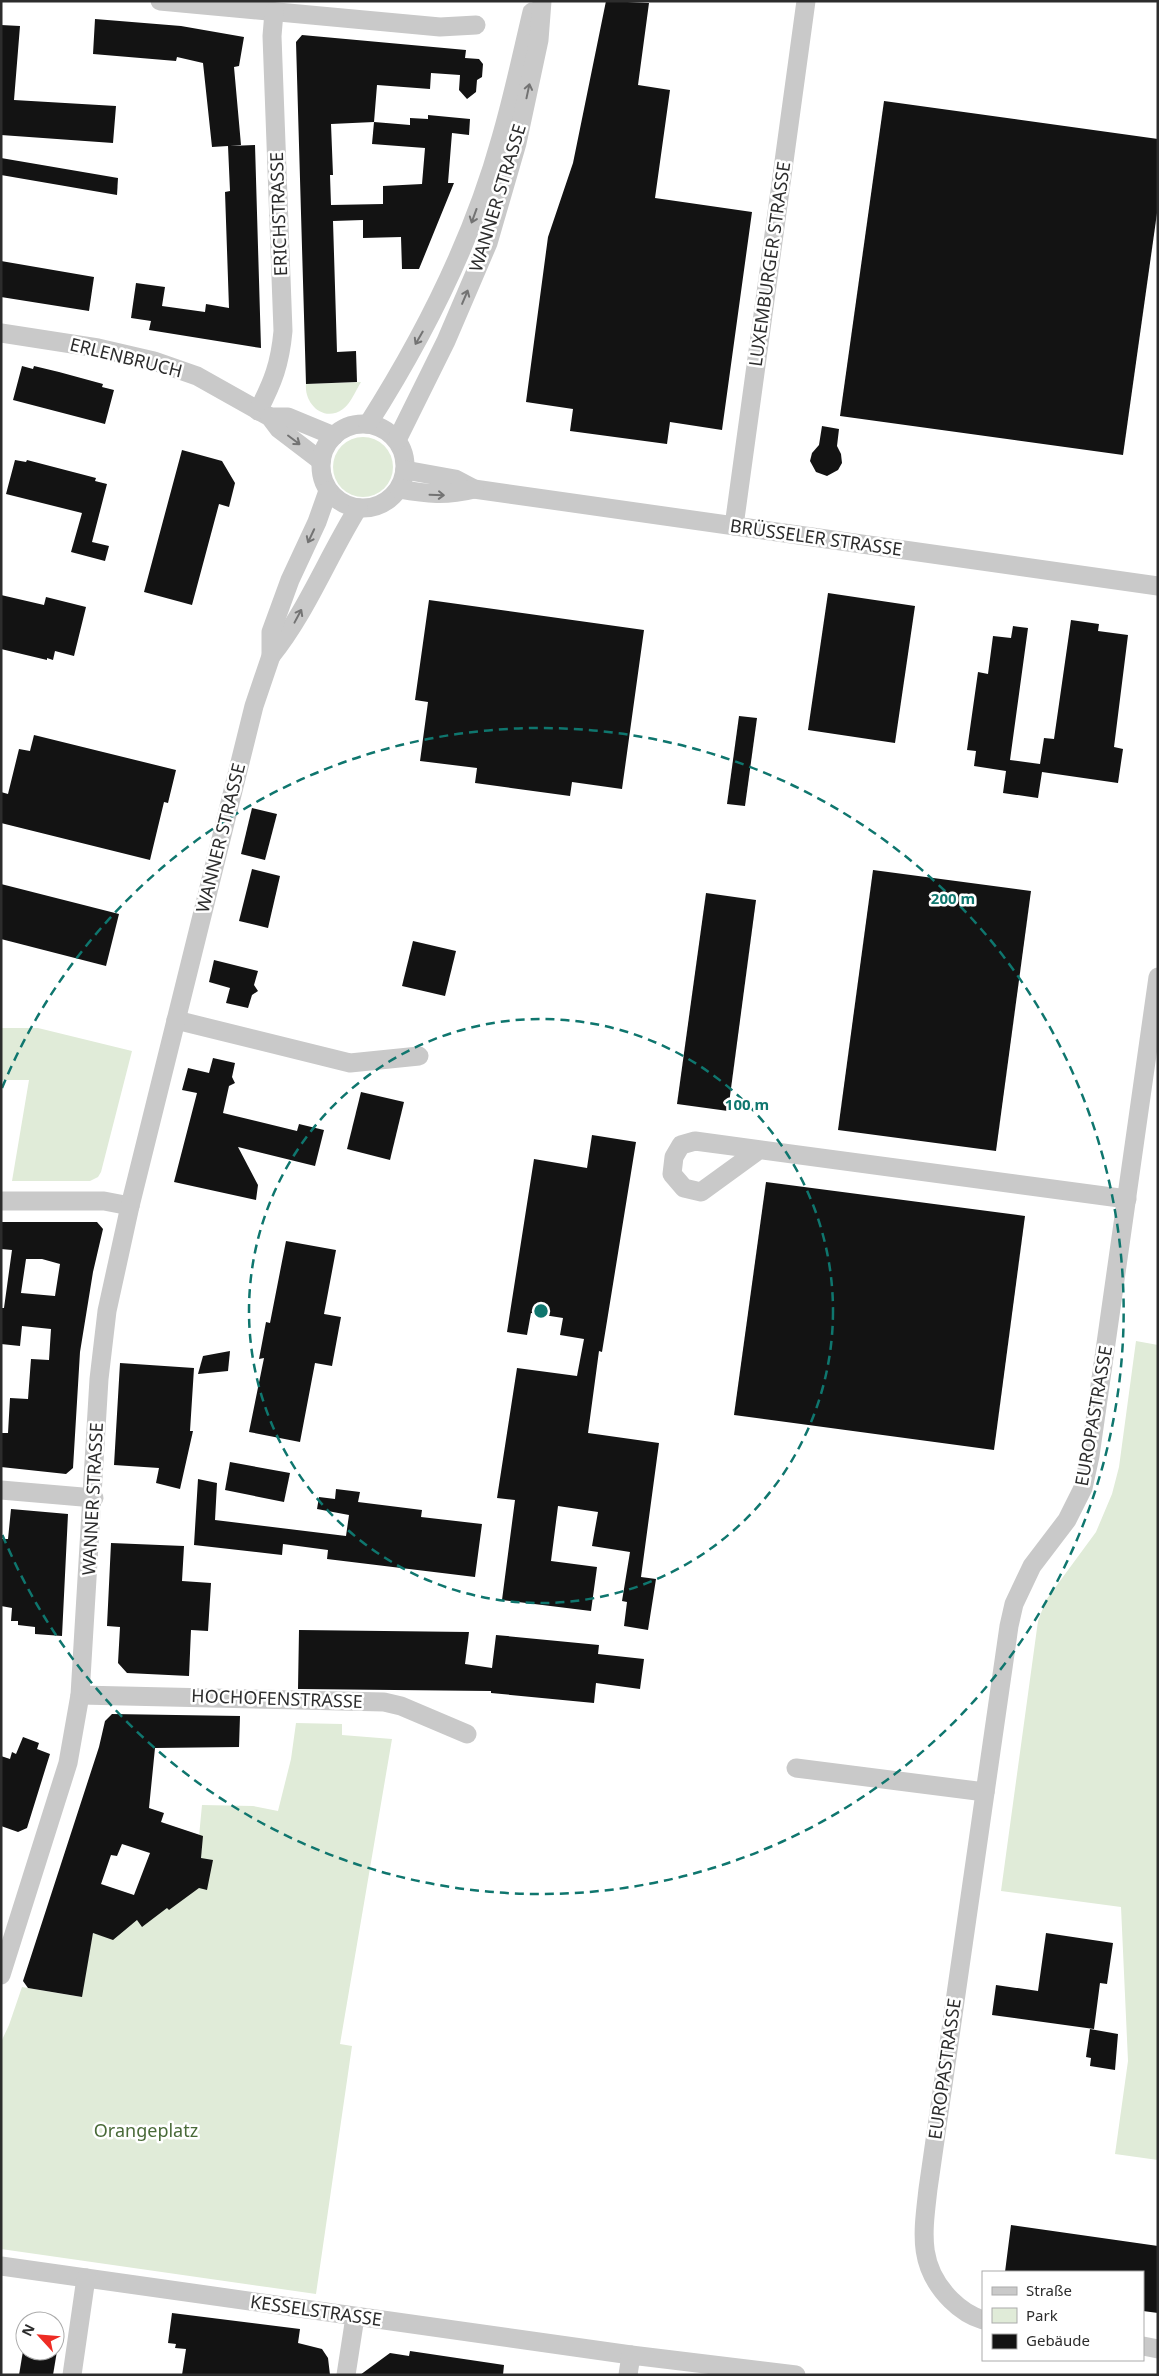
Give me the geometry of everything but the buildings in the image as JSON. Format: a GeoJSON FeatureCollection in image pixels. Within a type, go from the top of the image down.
{"type":"FeatureCollection","features":[{"type":"Feature","properties":{"kind":"street"},"geometry":{"type":"LineString","coordinates":[[160,1],[203,3],[274,12],[440,27],[476,26]]}},
{"type":"Feature","properties":{"kind":"street","name":"WANNER STRASSE"},"geometry":{"type":"LineString","coordinates":[[368,424],[423,331],[468,233],[501,138],[535,1]]}},
{"type":"Feature","properties":{"kind":"street","name":"WANNER STRASSE"},"geometry":{"type":"LineString","coordinates":[[397,440],[446,342],[488,243],[517,143],[539,40],[542,1]]}},
{"type":"Feature","properties":{"kind":"street","name":"LUXEMBURGER STRASSE"},"geometry":{"type":"LineString","coordinates":[[734,526],[806,1]]}},
{"type":"Feature","properties":{"kind":"street","name":"ERICHSTRASSE"},"geometry":{"type":"LineString","coordinates":[[264,414],[280,359],[283,331],[272,36],[274,12]]}},
{"type":"Feature","properties":{"kind":"street","name":"ERLENBRUCH"},"geometry":{"type":"LineString","coordinates":[[1,333],[98,348],[164,363],[197,376],[264,414],[279,429],[321,461]]}},
{"type":"Feature","properties":{"kind":"street","name":"ERLENBRUCH"},"geometry":{"type":"LineString","coordinates":[[264,414],[288,417],[334,436]]}},
{"type":"Feature","properties":{"kind":"street"},"geometry":{"type":"LineString","coordinates":[[356,424],[368,424],[379,427],[397,440],[405,459],[406,470],[399,489],[381,505],[358,508],[336,499],[328,490],[322,476],[321,461],[323,452],[334,436],[344,428],[356,424]]}},
{"type":"Feature","properties":{"kind":"street","name":"BRÜSSELER STRASSE"},"geometry":{"type":"LineString","coordinates":[[406,470],[455,479],[474,489],[1158,586]]}},
{"type":"Feature","properties":{"kind":"street","name":"BRÜSSELER STRASSE"},"geometry":{"type":"LineString","coordinates":[[399,489],[431,495],[452,495],[474,489]]}},
{"type":"Feature","properties":{"kind":"street","name":"WANNER STRASSE"},"geometry":{"type":"LineString","coordinates":[[1,1975],[68,1763],[80,1695],[94,1498],[99,1379],[104,1330],[130,1206],[254,706],[271,656],[271,632],[290,580],[317,522],[328,490]]}},
{"type":"Feature","properties":{"kind":"street","name":"WANNER STRASSE"},"geometry":{"type":"LineString","coordinates":[[271,656],[285,639],[358,508]]}},
{"type":"Feature","properties":{"kind":"street","name":"EUROPASTRASSE"},"geometry":{"type":"LineString","coordinates":[[982,2320],[961,2310],[942,2291],[931,2274],[925,2257],[924,2229],[1009,1626],[1014,1604],[1032,1566],[1067,1520],[1082,1488],[1090,1456],[1158,977]]}},
{"type":"Feature","properties":{"kind":"street"},"geometry":{"type":"LineString","coordinates":[[176,1020],[350,1063],[419,1056]]}},
{"type":"Feature","properties":{"kind":"street"},"geometry":{"type":"LineString","coordinates":[[759,1150],[1127,1199]]}},
{"type":"Feature","properties":{"kind":"street"},"geometry":{"type":"LineString","coordinates":[[1,1201],[104,1201],[130,1206]]}},
{"type":"Feature","properties":{"kind":"street"},"geometry":{"type":"LineString","coordinates":[[1,1490],[94,1498]]}},
{"type":"Feature","properties":{"kind":"street","name":"HOCHOFENSTRASSE"},"geometry":{"type":"LineString","coordinates":[[80,1695],[384,1702],[401,1706],[467,1734]]}},
{"type":"Feature","properties":{"kind":"street"},"geometry":{"type":"LineString","coordinates":[[796,1768],[985,1792]]}},
{"type":"Feature","properties":{"kind":"street","name":"KESSELSTRASSE"},"geometry":{"type":"LineString","coordinates":[[1,2266],[631,2355],[796,2375]]}},
{"type":"Feature","properties":{"kind":"street"},"geometry":{"type":"LineString","coordinates":[[72,2375],[86,2278]]}},
{"type":"Feature","properties":{"kind":"street"},"geometry":{"type":"LineString","coordinates":[[346,2375],[354,2317]]}},
{"type":"Feature","properties":{"kind":"street"},"geometry":{"type":"LineString","coordinates":[[1144,2346],[1158,2349]]}},
{"type":"Feature","properties":{"kind":"street"},"geometry":{"type":"LineString","coordinates":[[628,2375],[631,2355]]}},
{"type":"Feature","properties":{"kind":"green space"},"geometry":{"type":"Polygon","coordinates":[[[361,382],[348,403],[336,413],[322,413],[312,404],[306,391],[306,384],[361,382]]]}},
{"type":"Feature","properties":{"kind":"green space"},"geometry":{"type":"Polygon","coordinates":[[[357,437],[369,437],[380,442],[388,450],[393,461],[391,479],[380,492],[369,497],[357,497],[346,492],[338,484],[333,473],[333,461],[338,450],[346,442],[357,437]]]}},
{"type":"Feature","properties":{"kind":"green space"},"geometry":{"type":"Polygon","coordinates":[[[1,1028],[38,1028],[132,1051],[101,1172],[98,1177],[90,1181],[12,1181],[29,1080],[1,1080],[1,1028]]]}},
{"type":"Feature","properties":{"kind":"green space"},"geometry":{"type":"Polygon","coordinates":[[[1136,1341],[1158,1345],[1158,2160],[1115,2154],[1128,2061],[1121,1907],[1001,1891],[1038,1621],[1046,1600],[1096,1532],[1112,1494],[1119,1467],[1136,1341]]]}},
{"type":"Feature","properties":{"kind":"green space","name":"Orangeplatz"},"geometry":{"type":"Polygon","coordinates":[[[296,1723],[342,1724],[342,1735],[392,1739],[340,2044],[352,2046],[316,2294],[1,2249],[1,2042],[22,1987],[81,1997],[93,1933],[113,1939],[165,1897],[190,1872],[202,1848],[198,1847],[202,1805],[253,1806],[278,1811],[291,1759],[296,1723]]]}}]}
